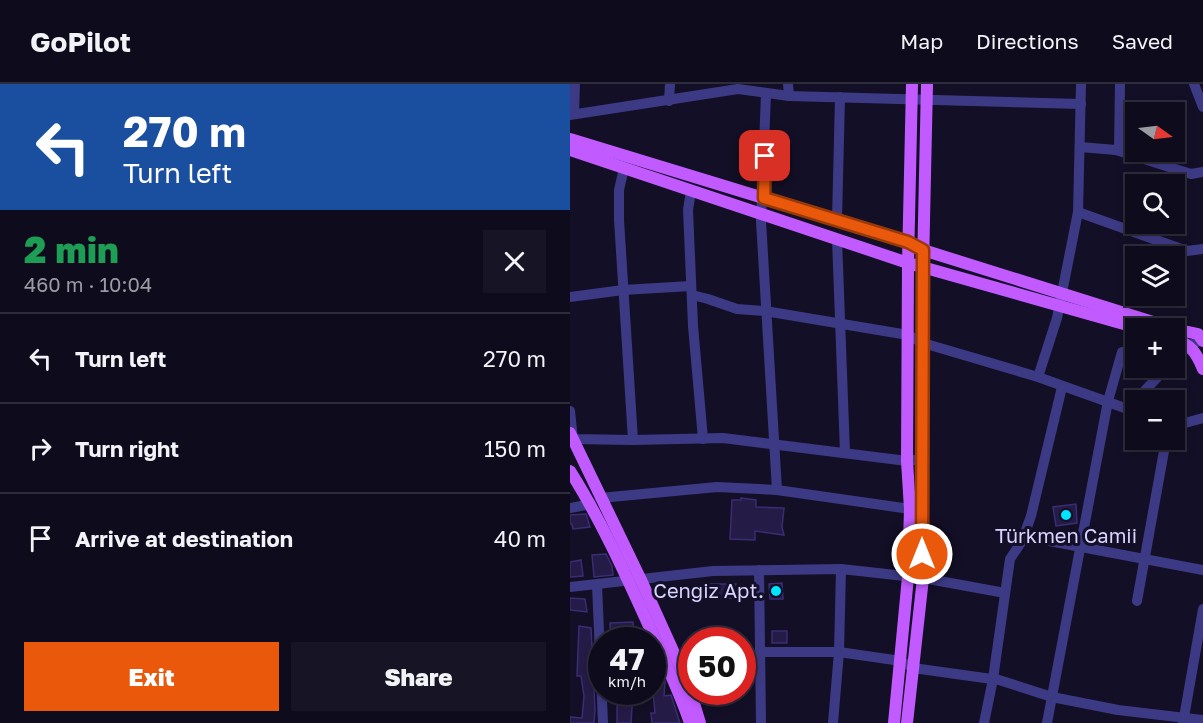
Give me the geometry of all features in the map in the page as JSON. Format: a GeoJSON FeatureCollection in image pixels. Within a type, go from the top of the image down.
{"type":"FeatureCollection","features":[{"type":"Feature","properties":{"kind":"main road"},"geometry":{"type":"LineString","coordinates":[[894,723],[902,661],[910,509],[907,461],[908,242],[912,84]]}},
{"type":"Feature","properties":{"kind":"main road"},"geometry":{"type":"LineString","coordinates":[[907,723],[923,578],[923,250],[927,84]]}},
{"type":"Feature","properties":{"kind":"main road"},"geometry":{"type":"LineString","coordinates":[[570,139],[908,242],[923,250],[1125,323]]}},
{"type":"Feature","properties":{"kind":"main road"},"geometry":{"type":"LineString","coordinates":[[570,150],[908,263],[1131,318]]}},
{"type":"Feature","properties":{"kind":"main road"},"geometry":{"type":"LineString","coordinates":[[1185,331],[1198,334],[1203,340]]}},
{"type":"Feature","properties":{"kind":"main road"},"geometry":{"type":"LineString","coordinates":[[1185,342],[1197,354],[1203,369]]}},
{"type":"Feature","properties":{"kind":"main road"},"geometry":{"type":"LineString","coordinates":[[571,436],[596,501],[688,684],[700,723]]}},
{"type":"Feature","properties":{"kind":"main road"},"geometry":{"type":"LineString","coordinates":[[570,471],[596,501]]}},
{"type":"Feature","properties":{"kind":"main road"},"geometry":{"type":"LineString","coordinates":[[635,580],[690,723]]}},
{"type":"Feature","properties":{"kind":"street"},"geometry":{"type":"LineString","coordinates":[[575,84],[572,114],[669,101],[740,86],[766,94],[789,96],[1081,104]]}},
{"type":"Feature","properties":{"kind":"street"},"geometry":{"type":"LineString","coordinates":[[669,101],[670,84]]}},
{"type":"Feature","properties":{"kind":"street"},"geometry":{"type":"LineString","coordinates":[[788,84],[789,96]]}},
{"type":"Feature","properties":{"kind":"street"},"geometry":{"type":"LineString","coordinates":[[1038,377],[1061,300],[1078,212],[1081,84]]}},
{"type":"Feature","properties":{"kind":"street"},"geometry":{"type":"LineString","coordinates":[[1119,150],[1120,84]]}},
{"type":"Feature","properties":{"kind":"street"},"geometry":{"type":"LineString","coordinates":[[1194,84],[1203,107]]}},
{"type":"Feature","properties":{"kind":"street"},"geometry":{"type":"LineString","coordinates":[[766,94],[762,214],[765,311],[777,490]]}},
{"type":"Feature","properties":{"kind":"street"},"geometry":{"type":"LineString","coordinates":[[837,220],[840,97]]}},
{"type":"Feature","properties":{"kind":"street"},"geometry":{"type":"LineString","coordinates":[[1080,147],[1119,150],[1191,174],[1203,172]]}},
{"type":"Feature","properties":{"kind":"street"},"geometry":{"type":"LineString","coordinates":[[624,168],[620,190],[619,220],[633,440]]}},
{"type":"Feature","properties":{"kind":"street"},"geometry":{"type":"LineString","coordinates":[[691,190],[688,201],[692,290],[703,439]]}},
{"type":"Feature","properties":{"kind":"street"},"geometry":{"type":"LineString","coordinates":[[1078,212],[1187,251],[1203,249]]}},
{"type":"Feature","properties":{"kind":"street"},"geometry":{"type":"LineString","coordinates":[[837,239],[845,453]]}},
{"type":"Feature","properties":{"kind":"street"},"geometry":{"type":"LineString","coordinates":[[570,297],[623,290],[692,290],[737,309],[765,311],[908,336],[1038,377],[1062,387],[1108,401],[1125,404]]}},
{"type":"Feature","properties":{"kind":"street"},"geometry":{"type":"LineString","coordinates":[[1185,348],[1203,340]]}},
{"type":"Feature","properties":{"kind":"street"},"geometry":{"type":"LineString","coordinates":[[1047,723],[1108,401],[1122,352]]}},
{"type":"Feature","properties":{"kind":"street"},"geometry":{"type":"LineString","coordinates":[[1147,390],[1157,378]]}},
{"type":"Feature","properties":{"kind":"street"},"geometry":{"type":"LineString","coordinates":[[984,723],[993,679],[1010,559],[1023,537],[1036,500],[1062,387]]}},
{"type":"Feature","properties":{"kind":"street"},"geometry":{"type":"LineString","coordinates":[[570,411],[571,436],[633,440],[723,438],[907,461],[922,459]]}},
{"type":"Feature","properties":{"kind":"street"},"geometry":{"type":"LineString","coordinates":[[1185,423],[1203,418]]}},
{"type":"Feature","properties":{"kind":"street"},"geometry":{"type":"LineString","coordinates":[[1137,601],[1164,450]]}},
{"type":"Feature","properties":{"kind":"street"},"geometry":{"type":"LineString","coordinates":[[570,508],[596,501],[717,487],[777,490],[910,509]]}},
{"type":"Feature","properties":{"kind":"street"},"geometry":{"type":"LineString","coordinates":[[1023,537],[1203,570]]}},
{"type":"Feature","properties":{"kind":"street"},"geometry":{"type":"LineString","coordinates":[[570,588],[713,571],[841,569],[923,578],[1005,593]]}},
{"type":"Feature","properties":{"kind":"street"},"geometry":{"type":"LineString","coordinates":[[833,723],[839,652],[841,569]]}},
{"type":"Feature","properties":{"kind":"street"},"geometry":{"type":"LineString","coordinates":[[759,570],[761,723]]}},
{"type":"Feature","properties":{"kind":"street"},"geometry":{"type":"LineString","coordinates":[[597,585],[603,723]]}},
{"type":"Feature","properties":{"kind":"street"},"geometry":{"type":"LineString","coordinates":[[1183,721],[1203,609]]}},
{"type":"Feature","properties":{"kind":"street"},"geometry":{"type":"LineString","coordinates":[[761,652],[839,652],[902,661],[914,668],[993,679],[1052,697],[1118,710],[1183,721],[1203,720]]}},
{"type":"Feature","properties":{"kind":"building"},"geometry":{"type":"Polygon","coordinates":[[[741,498],[756,500],[756,507],[784,508],[782,527],[784,535],[755,531],[755,540],[730,539],[732,500],[741,500],[741,498]]]}},
{"type":"Feature","properties":{"kind":"building","name":"Türkmen Camii"},"geometry":{"type":"Polygon","coordinates":[[[1076,504],[1077,523],[1056,526],[1053,507],[1076,504]]]}},
{"type":"Feature","properties":{"kind":"building"},"geometry":{"type":"Polygon","coordinates":[[[586,514],[590,527],[573,529],[570,524],[570,515],[586,514]]]}},
{"type":"Feature","properties":{"kind":"building"},"geometry":{"type":"Polygon","coordinates":[[[606,554],[612,566],[613,575],[594,577],[592,555],[606,554]]]}},
{"type":"Feature","properties":{"kind":"building"},"geometry":{"type":"Polygon","coordinates":[[[581,560],[583,576],[570,577],[570,562],[581,560]]]}},
{"type":"Feature","properties":{"kind":"building","name":"Cengiz Apt."},"geometry":{"type":"Polygon","coordinates":[[[782,583],[783,599],[770,599],[769,584],[782,583]]]}},
{"type":"Feature","properties":{"kind":"building"},"geometry":{"type":"Polygon","coordinates":[[[710,584],[736,584],[736,598],[710,599],[710,584]]]}},
{"type":"Feature","properties":{"kind":"building"},"geometry":{"type":"Polygon","coordinates":[[[570,598],[585,599],[587,612],[570,610],[570,598]]]}},
{"type":"Feature","properties":{"kind":"building"},"geometry":{"type":"Polygon","coordinates":[[[633,622],[633,627],[610,627],[610,623],[633,622]]]}},
{"type":"Feature","properties":{"kind":"building"},"geometry":{"type":"Polygon","coordinates":[[[579,626],[588,628],[588,705],[595,705],[594,723],[570,723],[570,717],[582,718],[584,696],[581,676],[577,676],[579,626]]]}},
{"type":"Feature","properties":{"kind":"building"},"geometry":{"type":"Polygon","coordinates":[[[772,631],[787,631],[787,643],[772,643],[772,631]]]}},
{"type":"Feature","properties":{"kind":"building"},"geometry":{"type":"Polygon","coordinates":[[[671,695],[680,723],[652,723],[651,713],[655,713],[654,705],[666,705],[666,696],[671,695]]]}},
{"type":"Feature","properties":{"kind":"building"},"geometry":{"type":"Polygon","coordinates":[[[617,705],[632,705],[631,723],[617,723],[617,705]]]}},
{"type":"Feature","properties":{"kind":"place","name":"Türkmen Camii"},"geometry":{"type":"Point","coordinates":[1066,515]}},
{"type":"Feature","properties":{"kind":"place","name":"Cengiz Apt."},"geometry":{"type":"Point","coordinates":[776,591]}},
{"type":"Feature","properties":{"kind":"route"},"geometry":{"type":"LineString","coordinates":[[765,156],[764,198],[908,242],[923,250],[922,554]]}}]}
